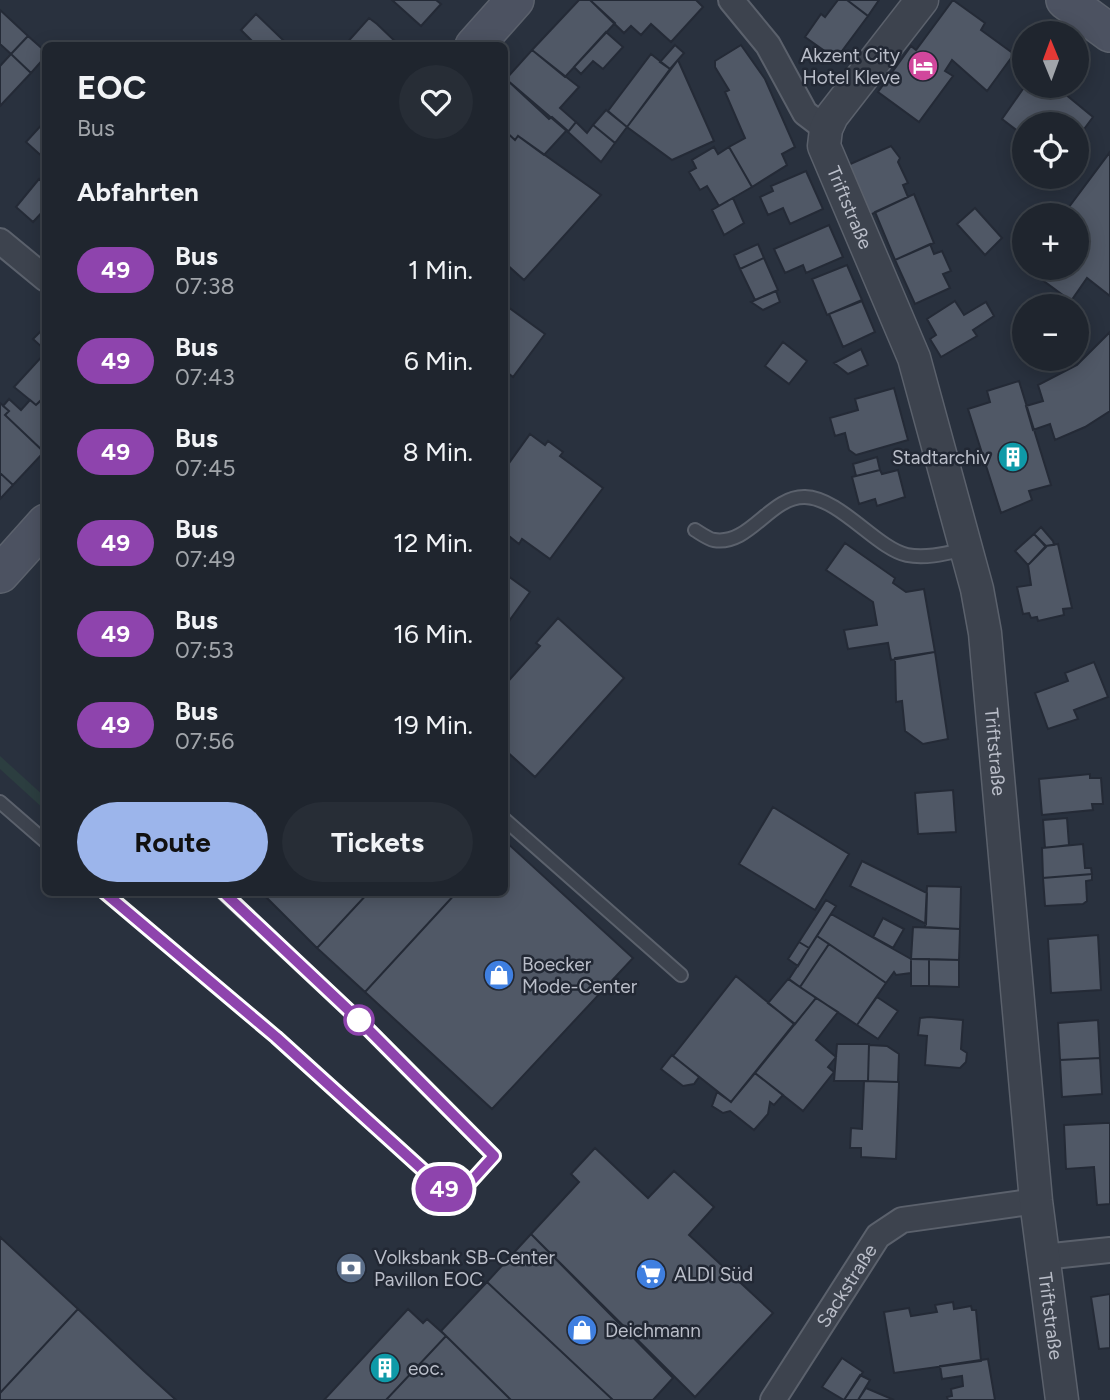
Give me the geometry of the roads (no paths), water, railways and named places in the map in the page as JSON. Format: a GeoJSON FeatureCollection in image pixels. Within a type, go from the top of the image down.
{"type":"FeatureCollection","features":[{"type":"Feature","properties":{"kind":"main road"},"geometry":{"type":"LineString","coordinates":[[478,42],[515,0]]}},
{"type":"Feature","properties":{"kind":"main road"},"geometry":{"type":"LineString","coordinates":[[1065,0],[1110,33]]}},
{"type":"Feature","properties":{"kind":"main road"},"geometry":{"type":"LineString","coordinates":[[0,573],[42,527]]}},
{"type":"Feature","properties":{"kind":"street"},"geometry":{"type":"LineString","coordinates":[[731,0],[768,45],[805,113],[826,129],[832,116],[922,0]]}},
{"type":"Feature","properties":{"kind":"street","name":"Triftstraße"},"geometry":{"type":"LineString","coordinates":[[826,129],[824,146],[914,358],[966,549],[985,633],[1036,1201],[1062,1400]]}},
{"type":"Feature","properties":{"kind":"street"},"geometry":{"type":"LineString","coordinates":[[0,241],[42,276]]}},
{"type":"Feature","properties":{"kind":"street","name":"Sackstraße"},"geometry":{"type":"LineString","coordinates":[[773,1400],[878,1236],[902,1220],[1036,1201]]}},
{"type":"Feature","properties":{"kind":"street"},"geometry":{"type":"LineString","coordinates":[[1043,1257],[1110,1250]]}},
{"type":"Feature","properties":{"kind":"lane"},"geometry":{"type":"LineString","coordinates":[[695,530],[714,540],[735,537],[786,500],[806,497],[829,505],[905,555],[921,556],[966,549]]}},
{"type":"Feature","properties":{"kind":"lane"},"geometry":{"type":"LineString","coordinates":[[0,802],[42,839]]}},
{"type":"Feature","properties":{"kind":"lane"},"geometry":{"type":"LineString","coordinates":[[508,823],[681,975]]}},
{"type":"Feature","properties":{"kind":"lane"},"geometry":{"type":"LineString","coordinates":[[109,896],[276,1037],[455,1199],[494,1156],[358,1019],[226,896]]}},
{"type":"Feature","properties":{"kind":"place","name":"Akzent City Hotel Kleve"},"geometry":{"type":"Point","coordinates":[923,66]}},
{"type":"Feature","properties":{"kind":"place","name":"Stadtarchiv"},"geometry":{"type":"Point","coordinates":[1013,457]}},
{"type":"Feature","properties":{"kind":"place","name":"Boecker Mode-Center"},"geometry":{"type":"Point","coordinates":[499,975]}},
{"type":"Feature","properties":{"kind":"place","name":"Volksbank SB-Center Pavillon EOC"},"geometry":{"type":"Point","coordinates":[351,1268]}},
{"type":"Feature","properties":{"kind":"place","name":"ALDI Süd"},"geometry":{"type":"Point","coordinates":[651,1274]}},
{"type":"Feature","properties":{"kind":"place","name":"Deichmann"},"geometry":{"type":"Point","coordinates":[582,1330]}},
{"type":"Feature","properties":{"kind":"place","name":"eoc."},"geometry":{"type":"Point","coordinates":[385,1368]}}]}
